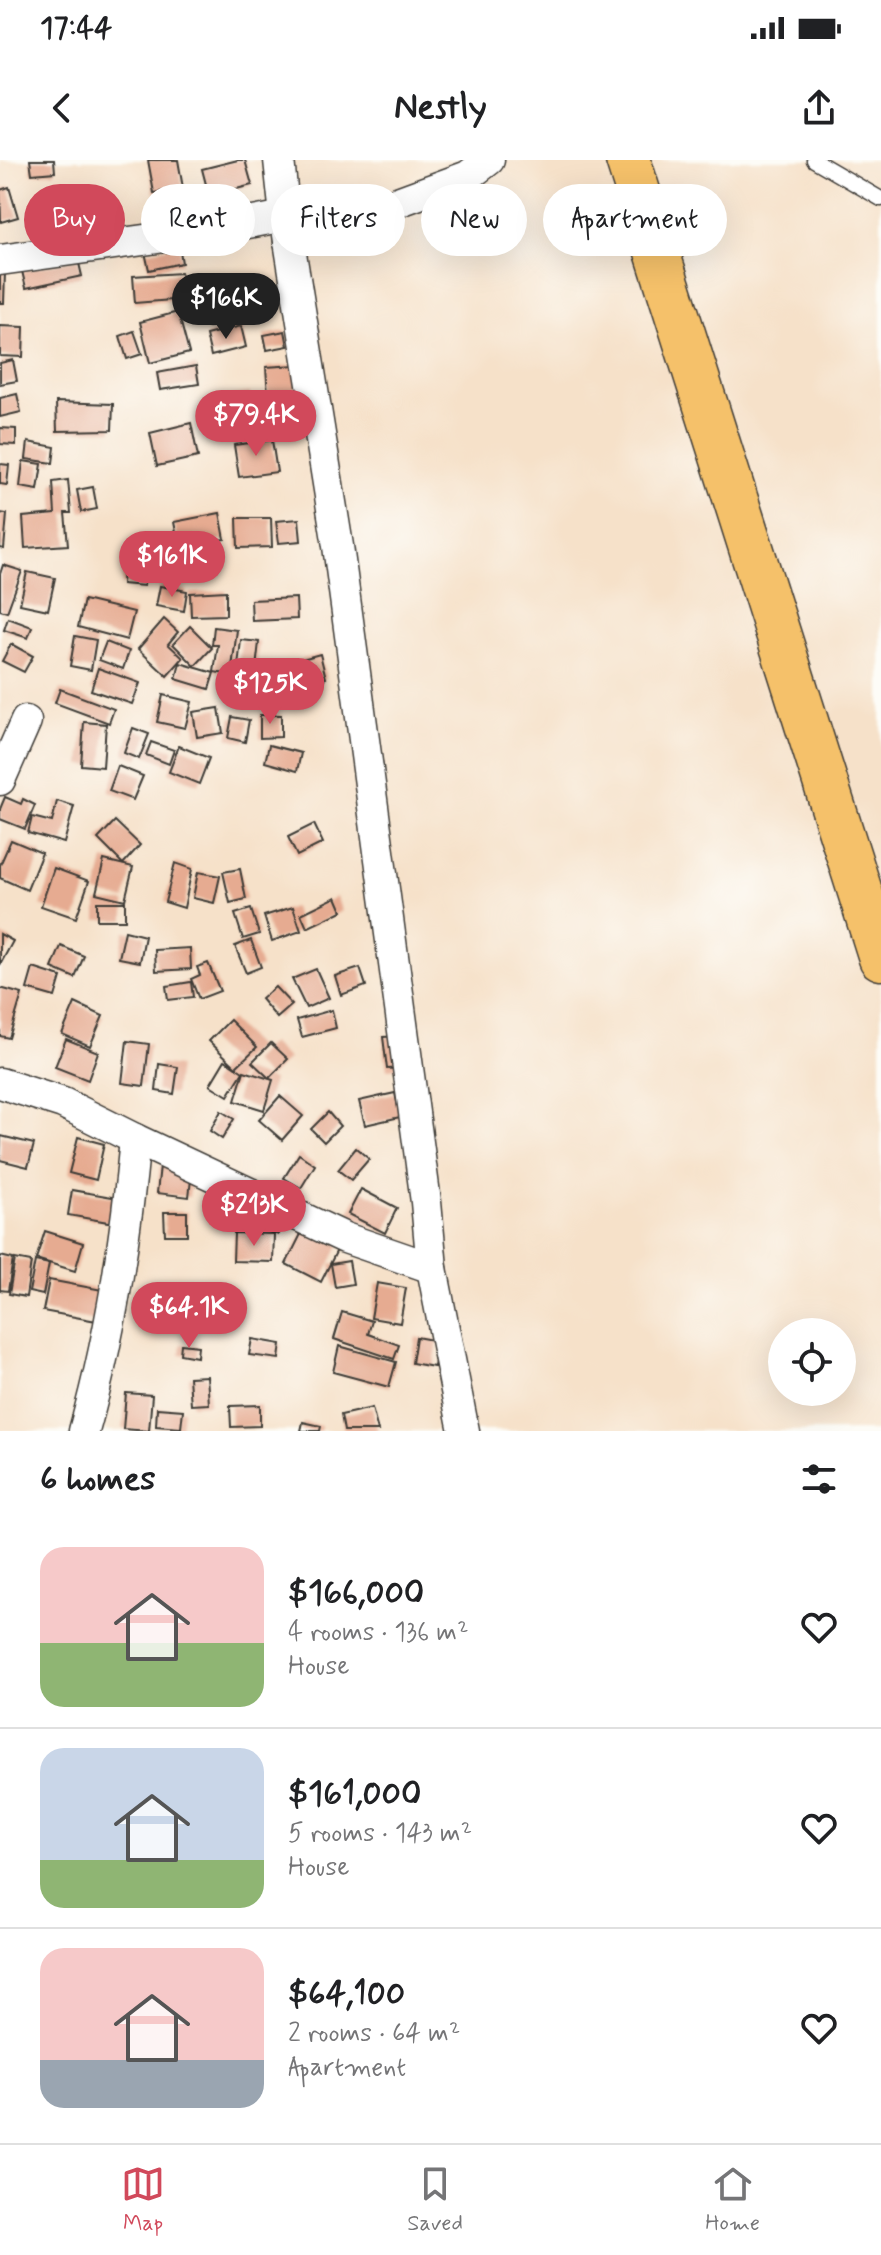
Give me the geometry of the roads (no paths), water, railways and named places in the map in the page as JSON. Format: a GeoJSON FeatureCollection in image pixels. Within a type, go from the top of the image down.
{"type":"FeatureCollection","features":[{"type":"Feature","properties":{"kind":"highway"},"geometry":{"type":"LineString","coordinates":[[628,160],[881,958]]}},
{"type":"Feature","properties":{"kind":"street"},"geometry":{"type":"LineString","coordinates":[[279,160],[282,184]]}},
{"type":"Feature","properties":{"kind":"street"},"geometry":{"type":"LineString","coordinates":[[405,194],[468,176],[489,160]]}},
{"type":"Feature","properties":{"kind":"street"},"geometry":{"type":"LineString","coordinates":[[0,260],[201,232],[271,230]]}},
{"type":"Feature","properties":{"kind":"street"},"geometry":{"type":"LineString","coordinates":[[291,256],[338,546],[424,1187],[432,1268],[464,1431]]}},
{"type":"Feature","properties":{"kind":"street"},"geometry":{"type":"LineString","coordinates":[[0,780],[26,721]]}},
{"type":"Feature","properties":{"kind":"street"},"geometry":{"type":"LineString","coordinates":[[0,1083],[63,1103],[345,1238],[432,1268]]}},
{"type":"Feature","properties":{"kind":"street"},"geometry":{"type":"LineString","coordinates":[[84,1431],[99,1377],[119,1274],[135,1139]]}},
{"type":"Feature","properties":{"kind":"lane"},"geometry":{"type":"LineString","coordinates":[[814,160],[881,199]]}}]}
